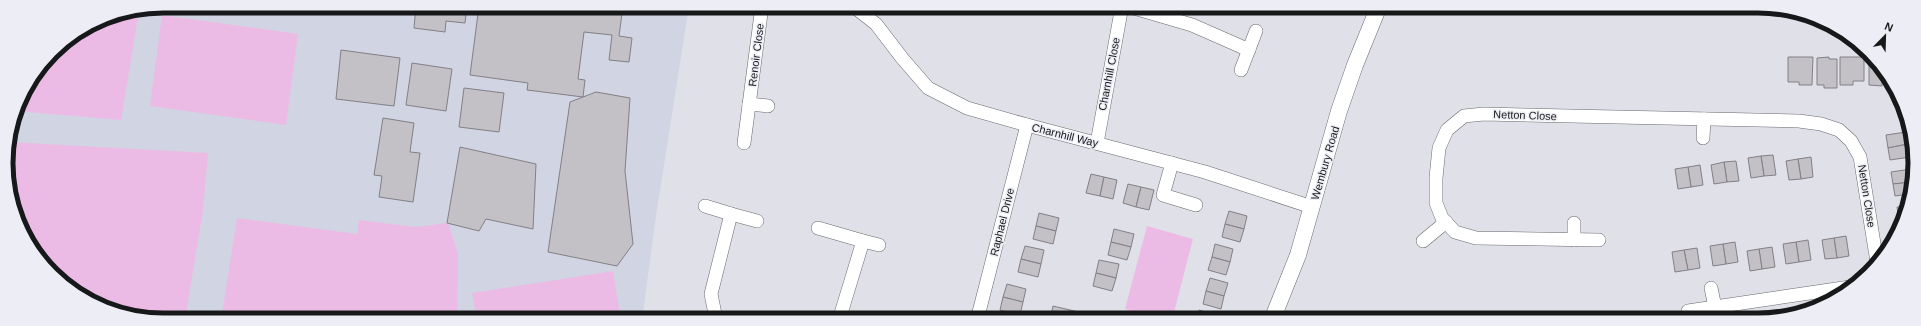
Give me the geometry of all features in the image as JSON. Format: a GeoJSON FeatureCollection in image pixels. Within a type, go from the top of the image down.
{"type":"FeatureCollection","features":[{"type":"Feature","properties":{"kind":"street","name":"Renoir Close"},"geometry":{"type":"LineString","coordinates":[[744,143],[761,13]]}},
{"type":"Feature","properties":{"kind":"street","name":"Charnhill Way"},"geometry":{"type":"LineString","coordinates":[[864,13],[876,24],[902,58],[928,88],[967,108],[1205,172],[1312,207]]}},
{"type":"Feature","properties":{"kind":"street","name":"Charnhill Close"},"geometry":{"type":"LineString","coordinates":[[1097,143],[1121,13]]}},
{"type":"Feature","properties":{"kind":"street"},"geometry":{"type":"LineString","coordinates":[[1151,13],[1192,25],[1249,50]]}},
{"type":"Feature","properties":{"kind":"street","name":"Wembury Road"},"geometry":{"type":"LineString","coordinates":[[1275,313],[1298,254],[1342,104],[1361,50],[1377,13]]}},
{"type":"Feature","properties":{"kind":"street"},"geometry":{"type":"LineString","coordinates":[[1241,70],[1256,31]]}},
{"type":"Feature","properties":{"kind":"street"},"geometry":{"type":"LineString","coordinates":[[749,104],[768,106]]}},
{"type":"Feature","properties":{"kind":"street","name":"Netton Close"},"geometry":{"type":"LineString","coordinates":[[1599,240],[1476,238],[1455,232],[1442,218],[1436,203],[1436,178],[1440,148],[1448,130],[1464,116],[1484,114],[1798,121],[1821,124],[1839,130],[1852,141],[1860,157],[1876,255]]}},
{"type":"Feature","properties":{"kind":"street"},"geometry":{"type":"LineString","coordinates":[[1703,138],[1704,119]]}},
{"type":"Feature","properties":{"kind":"street","name":"Raphael Drive"},"geometry":{"type":"LineString","coordinates":[[979,313],[1027,125]]}},
{"type":"Feature","properties":{"kind":"street"},"geometry":{"type":"LineString","coordinates":[[1172,163],[1163,195],[1196,205]]}},
{"type":"Feature","properties":{"kind":"street"},"geometry":{"type":"LineString","coordinates":[[705,206],[757,221]]}},
{"type":"Feature","properties":{"kind":"street"},"geometry":{"type":"LineString","coordinates":[[715,313],[711,294],[731,214]]}},
{"type":"Feature","properties":{"kind":"street"},"geometry":{"type":"LineString","coordinates":[[1423,241],[1446,222]]}},
{"type":"Feature","properties":{"kind":"street"},"geometry":{"type":"LineString","coordinates":[[1574,223],[1574,240]]}},
{"type":"Feature","properties":{"kind":"street"},"geometry":{"type":"LineString","coordinates":[[818,228],[879,245]]}},
{"type":"Feature","properties":{"kind":"street"},"geometry":{"type":"LineString","coordinates":[[841,313],[863,241]]}},
{"type":"Feature","properties":{"kind":"street"},"geometry":{"type":"LineString","coordinates":[[1712,288],[1715,307]]}},
{"type":"Feature","properties":{"kind":"street"},"geometry":{"type":"LineString","coordinates":[[1688,311],[1840,288]]}},
{"type":"Feature","properties":{"kind":"shaded area"},"geometry":{"type":"Polygon","coordinates":[[[688,13],[656,216],[643,313],[143,312],[124,308],[97,298],[64,276],[50,262],[28,229],[18,202],[13,173],[14,143],[18,124],[28,97],[50,64],[64,50],[97,28],[124,18],[143,14],[688,13]]]}},
{"type":"Feature","properties":{"kind":"shaded area"},"geometry":{"type":"Polygon","coordinates":[[[138,15],[121,120],[22,112],[28,97],[38,80],[50,64],[64,50],[97,28],[124,18],[138,15]]]}},
{"type":"Feature","properties":{"kind":"shaded area"},"geometry":{"type":"Polygon","coordinates":[[[162,15],[298,34],[286,125],[150,106],[162,15]]]}},
{"type":"Feature","properties":{"kind":"shaded area"},"geometry":{"type":"Polygon","coordinates":[[[14,142],[208,153],[203,210],[186,313],[143,312],[106,302],[88,293],[64,276],[50,262],[33,238],[24,220],[14,183],[14,142]]]}},
{"type":"Feature","properties":{"kind":"shaded area"},"geometry":{"type":"Polygon","coordinates":[[[237,218],[357,234],[359,220],[416,227],[447,223],[458,254],[457,313],[222,313],[237,218]]]}},
{"type":"Feature","properties":{"kind":"shaded area"},"geometry":{"type":"Polygon","coordinates":[[[1147,226],[1193,239],[1174,313],[1138,313],[1125,309],[1147,226]]]}},
{"type":"Feature","properties":{"kind":"shaded area"},"geometry":{"type":"Polygon","coordinates":[[[613,271],[620,313],[476,313],[472,293],[613,271]]]}},
{"type":"Feature","properties":{"kind":"building"},"geometry":{"type":"Polygon","coordinates":[[[415,13],[466,13],[465,23],[446,21],[445,32],[414,28],[415,13]]]}},
{"type":"Feature","properties":{"kind":"building"},"geometry":{"type":"Polygon","coordinates":[[[478,13],[622,13],[619,36],[632,38],[629,62],[609,60],[612,35],[584,32],[578,79],[585,80],[583,97],[527,90],[528,83],[470,75],[478,13]]]}},
{"type":"Feature","properties":{"kind":"building"},"geometry":{"type":"Polygon","coordinates":[[[341,50],[400,58],[394,106],[336,99],[341,50]]]}},
{"type":"Feature","properties":{"kind":"building"},"geometry":{"type":"Polygon","coordinates":[[[1788,57],[1813,57],[1812,85],[1799,85],[1799,82],[1788,82],[1788,57]]]}},
{"type":"Feature","properties":{"kind":"building"},"geometry":{"type":"Polygon","coordinates":[[[1829,57],[1829,59],[1837,59],[1837,88],[1824,88],[1824,85],[1817,85],[1817,58],[1829,57]]]}},
{"type":"Feature","properties":{"kind":"building"},"geometry":{"type":"Polygon","coordinates":[[[1840,57],[1864,57],[1864,81],[1853,81],[1853,85],[1840,85],[1840,57]]]}},
{"type":"Feature","properties":{"kind":"building"},"geometry":{"type":"Polygon","coordinates":[[[1869,62],[1884,82],[1882,82],[1882,86],[1869,85],[1869,62]]]}},
{"type":"Feature","properties":{"kind":"building"},"geometry":{"type":"Polygon","coordinates":[[[412,63],[452,69],[446,111],[406,105],[412,63]]]}},
{"type":"Feature","properties":{"kind":"building"},"geometry":{"type":"Polygon","coordinates":[[[464,88],[504,93],[499,132],[459,127],[464,88]]]}},
{"type":"Feature","properties":{"kind":"building"},"geometry":{"type":"Polygon","coordinates":[[[596,92],[630,98],[625,171],[633,244],[617,266],[548,252],[570,102],[596,92]]]}},
{"type":"Feature","properties":{"kind":"building"},"geometry":{"type":"Polygon","coordinates":[[[383,118],[414,123],[410,152],[420,153],[413,202],[379,197],[382,176],[374,175],[383,118]]]}},
{"type":"Feature","properties":{"kind":"building"},"geometry":{"type":"Polygon","coordinates":[[[1905,132],[1907,144],[1888,148],[1886,135],[1905,132]]]}},
{"type":"Feature","properties":{"kind":"building"},"geometry":{"type":"Polygon","coordinates":[[[1907,144],[1908,157],[1890,160],[1888,148],[1907,144]]]}},
{"type":"Feature","properties":{"kind":"building"},"geometry":{"type":"Polygon","coordinates":[[[460,147],[536,164],[533,229],[486,219],[479,231],[447,223],[460,147]]]}},
{"type":"Feature","properties":{"kind":"building"},"geometry":{"type":"Polygon","coordinates":[[[1773,155],[1776,175],[1764,176],[1761,156],[1773,155]]]}},
{"type":"Feature","properties":{"kind":"building"},"geometry":{"type":"Polygon","coordinates":[[[1761,156],[1764,176],[1751,178],[1748,158],[1761,156]]]}},
{"type":"Feature","properties":{"kind":"building"},"geometry":{"type":"Polygon","coordinates":[[[1811,157],[1813,177],[1801,179],[1798,159],[1811,157]]]}},
{"type":"Feature","properties":{"kind":"building"},"geometry":{"type":"Polygon","coordinates":[[[1798,159],[1801,179],[1789,180],[1786,161],[1798,159]]]}},
{"type":"Feature","properties":{"kind":"building"},"geometry":{"type":"Polygon","coordinates":[[[1736,161],[1739,181],[1727,182],[1724,162],[1736,161]]]}},
{"type":"Feature","properties":{"kind":"building"},"geometry":{"type":"Polygon","coordinates":[[[1724,162],[1727,182],[1714,184],[1711,165],[1724,162]]]}},
{"type":"Feature","properties":{"kind":"building"},"geometry":{"type":"Polygon","coordinates":[[[1700,165],[1703,185],[1691,187],[1688,167],[1700,165]]]}},
{"type":"Feature","properties":{"kind":"building"},"geometry":{"type":"Polygon","coordinates":[[[1688,167],[1691,187],[1678,189],[1675,169],[1688,167]]]}},
{"type":"Feature","properties":{"kind":"building"},"geometry":{"type":"Polygon","coordinates":[[[1908,169],[1907,183],[1893,184],[1891,172],[1908,169]]]}},
{"type":"Feature","properties":{"kind":"building"},"geometry":{"type":"Polygon","coordinates":[[[1091,174],[1104,177],[1100,196],[1086,193],[1091,174]]]}},
{"type":"Feature","properties":{"kind":"building"},"geometry":{"type":"Polygon","coordinates":[[[1104,177],[1117,180],[1113,199],[1100,196],[1104,177]]]}},
{"type":"Feature","properties":{"kind":"building"},"geometry":{"type":"Polygon","coordinates":[[[1907,183],[1904,195],[1895,196],[1893,184],[1907,183]]]}},
{"type":"Feature","properties":{"kind":"building"},"geometry":{"type":"Polygon","coordinates":[[[1128,184],[1141,187],[1136,207],[1123,203],[1128,184]]]}},
{"type":"Feature","properties":{"kind":"building"},"geometry":{"type":"Polygon","coordinates":[[[1141,187],[1154,190],[1149,210],[1136,207],[1141,187]]]}},
{"type":"Feature","properties":{"kind":"building"},"geometry":{"type":"Polygon","coordinates":[[[1902,206],[1898,216],[1897,207],[1902,206]]]}},
{"type":"Feature","properties":{"kind":"building"},"geometry":{"type":"Polygon","coordinates":[[[1229,211],[1247,216],[1244,229],[1225,224],[1229,211]]]}},
{"type":"Feature","properties":{"kind":"building"},"geometry":{"type":"Polygon","coordinates":[[[1039,213],[1059,218],[1056,231],[1036,226],[1039,213]]]}},
{"type":"Feature","properties":{"kind":"building"},"geometry":{"type":"Polygon","coordinates":[[[1225,224],[1244,229],[1240,242],[1222,237],[1225,224]]]}},
{"type":"Feature","properties":{"kind":"building"},"geometry":{"type":"Polygon","coordinates":[[[1036,226],[1056,231],[1053,244],[1033,239],[1036,226]]]}},
{"type":"Feature","properties":{"kind":"building"},"geometry":{"type":"Polygon","coordinates":[[[1114,229],[1134,234],[1131,247],[1111,242],[1114,229]]]}},
{"type":"Feature","properties":{"kind":"building"},"geometry":{"type":"Polygon","coordinates":[[[1846,236],[1849,256],[1837,258],[1834,238],[1846,236]]]}},
{"type":"Feature","properties":{"kind":"building"},"geometry":{"type":"Polygon","coordinates":[[[1834,238],[1837,258],[1825,259],[1822,240],[1834,238]]]}},
{"type":"Feature","properties":{"kind":"building"},"geometry":{"type":"Polygon","coordinates":[[[1808,240],[1811,260],[1799,262],[1796,242],[1808,240]]]}},
{"type":"Feature","properties":{"kind":"building"},"geometry":{"type":"Polygon","coordinates":[[[1111,242],[1131,247],[1127,260],[1108,255],[1111,242]]]}},
{"type":"Feature","properties":{"kind":"building"},"geometry":{"type":"Polygon","coordinates":[[[1735,242],[1738,262],[1726,264],[1723,244],[1735,242]]]}},
{"type":"Feature","properties":{"kind":"building"},"geometry":{"type":"Polygon","coordinates":[[[1796,242],[1799,262],[1786,264],[1783,244],[1796,242]]]}},
{"type":"Feature","properties":{"kind":"building"},"geometry":{"type":"Polygon","coordinates":[[[1215,244],[1233,249],[1230,262],[1212,257],[1215,244]]]}},
{"type":"Feature","properties":{"kind":"building"},"geometry":{"type":"Polygon","coordinates":[[[1723,244],[1726,264],[1713,266],[1710,246],[1723,244]]]}},
{"type":"Feature","properties":{"kind":"building"},"geometry":{"type":"Polygon","coordinates":[[[1025,246],[1044,250],[1041,264],[1021,259],[1025,246]]]}},
{"type":"Feature","properties":{"kind":"building"},"geometry":{"type":"Polygon","coordinates":[[[1772,247],[1775,267],[1762,269],[1759,249],[1772,247]]]}},
{"type":"Feature","properties":{"kind":"building"},"geometry":{"type":"Polygon","coordinates":[[[1697,248],[1700,268],[1688,270],[1684,250],[1697,248]]]}},
{"type":"Feature","properties":{"kind":"building"},"geometry":{"type":"Polygon","coordinates":[[[1759,249],[1762,269],[1750,271],[1747,251],[1759,249]]]}},
{"type":"Feature","properties":{"kind":"building"},"geometry":{"type":"Polygon","coordinates":[[[1684,250],[1688,270],[1675,272],[1672,252],[1684,250]]]}},
{"type":"Feature","properties":{"kind":"building"},"geometry":{"type":"Polygon","coordinates":[[[1212,257],[1230,262],[1226,275],[1208,270],[1212,257]]]}},
{"type":"Feature","properties":{"kind":"building"},"geometry":{"type":"Polygon","coordinates":[[[1021,259],[1041,264],[1038,277],[1018,272],[1021,259]]]}},
{"type":"Feature","properties":{"kind":"building"},"geometry":{"type":"Polygon","coordinates":[[[1099,260],[1119,264],[1116,278],[1096,273],[1099,260]]]}},
{"type":"Feature","properties":{"kind":"building"},"geometry":{"type":"Polygon","coordinates":[[[1096,273],[1116,278],[1112,291],[1093,286],[1096,273]]]}},
{"type":"Feature","properties":{"kind":"building"},"geometry":{"type":"Polygon","coordinates":[[[1210,278],[1228,283],[1224,296],[1206,291],[1210,278]]]}},
{"type":"Feature","properties":{"kind":"building"},"geometry":{"type":"Polygon","coordinates":[[[1007,284],[1026,289],[1023,302],[1003,297],[1007,284]]]}},
{"type":"Feature","properties":{"kind":"building"},"geometry":{"type":"Polygon","coordinates":[[[1206,291],[1224,296],[1221,309],[1203,304],[1206,291]]]}},
{"type":"Feature","properties":{"kind":"building"},"geometry":{"type":"Polygon","coordinates":[[[1003,297],[1023,302],[1020,313],[1012,313],[1000,310],[1003,297]]]}},
{"type":"Feature","properties":{"kind":"building"},"geometry":{"type":"Polygon","coordinates":[[[1053,306],[1070,310],[1069,313],[1052,313],[1053,306]]]}},
{"type":"Feature","properties":{"kind":"building"},"geometry":{"type":"Polygon","coordinates":[[[1070,310],[1083,313],[1069,313],[1070,310]]]}},
{"type":"Feature","properties":{"kind":"building"},"geometry":{"type":"Polygon","coordinates":[[[1199,310],[1210,313],[1198,313],[1199,310]]]}}]}
